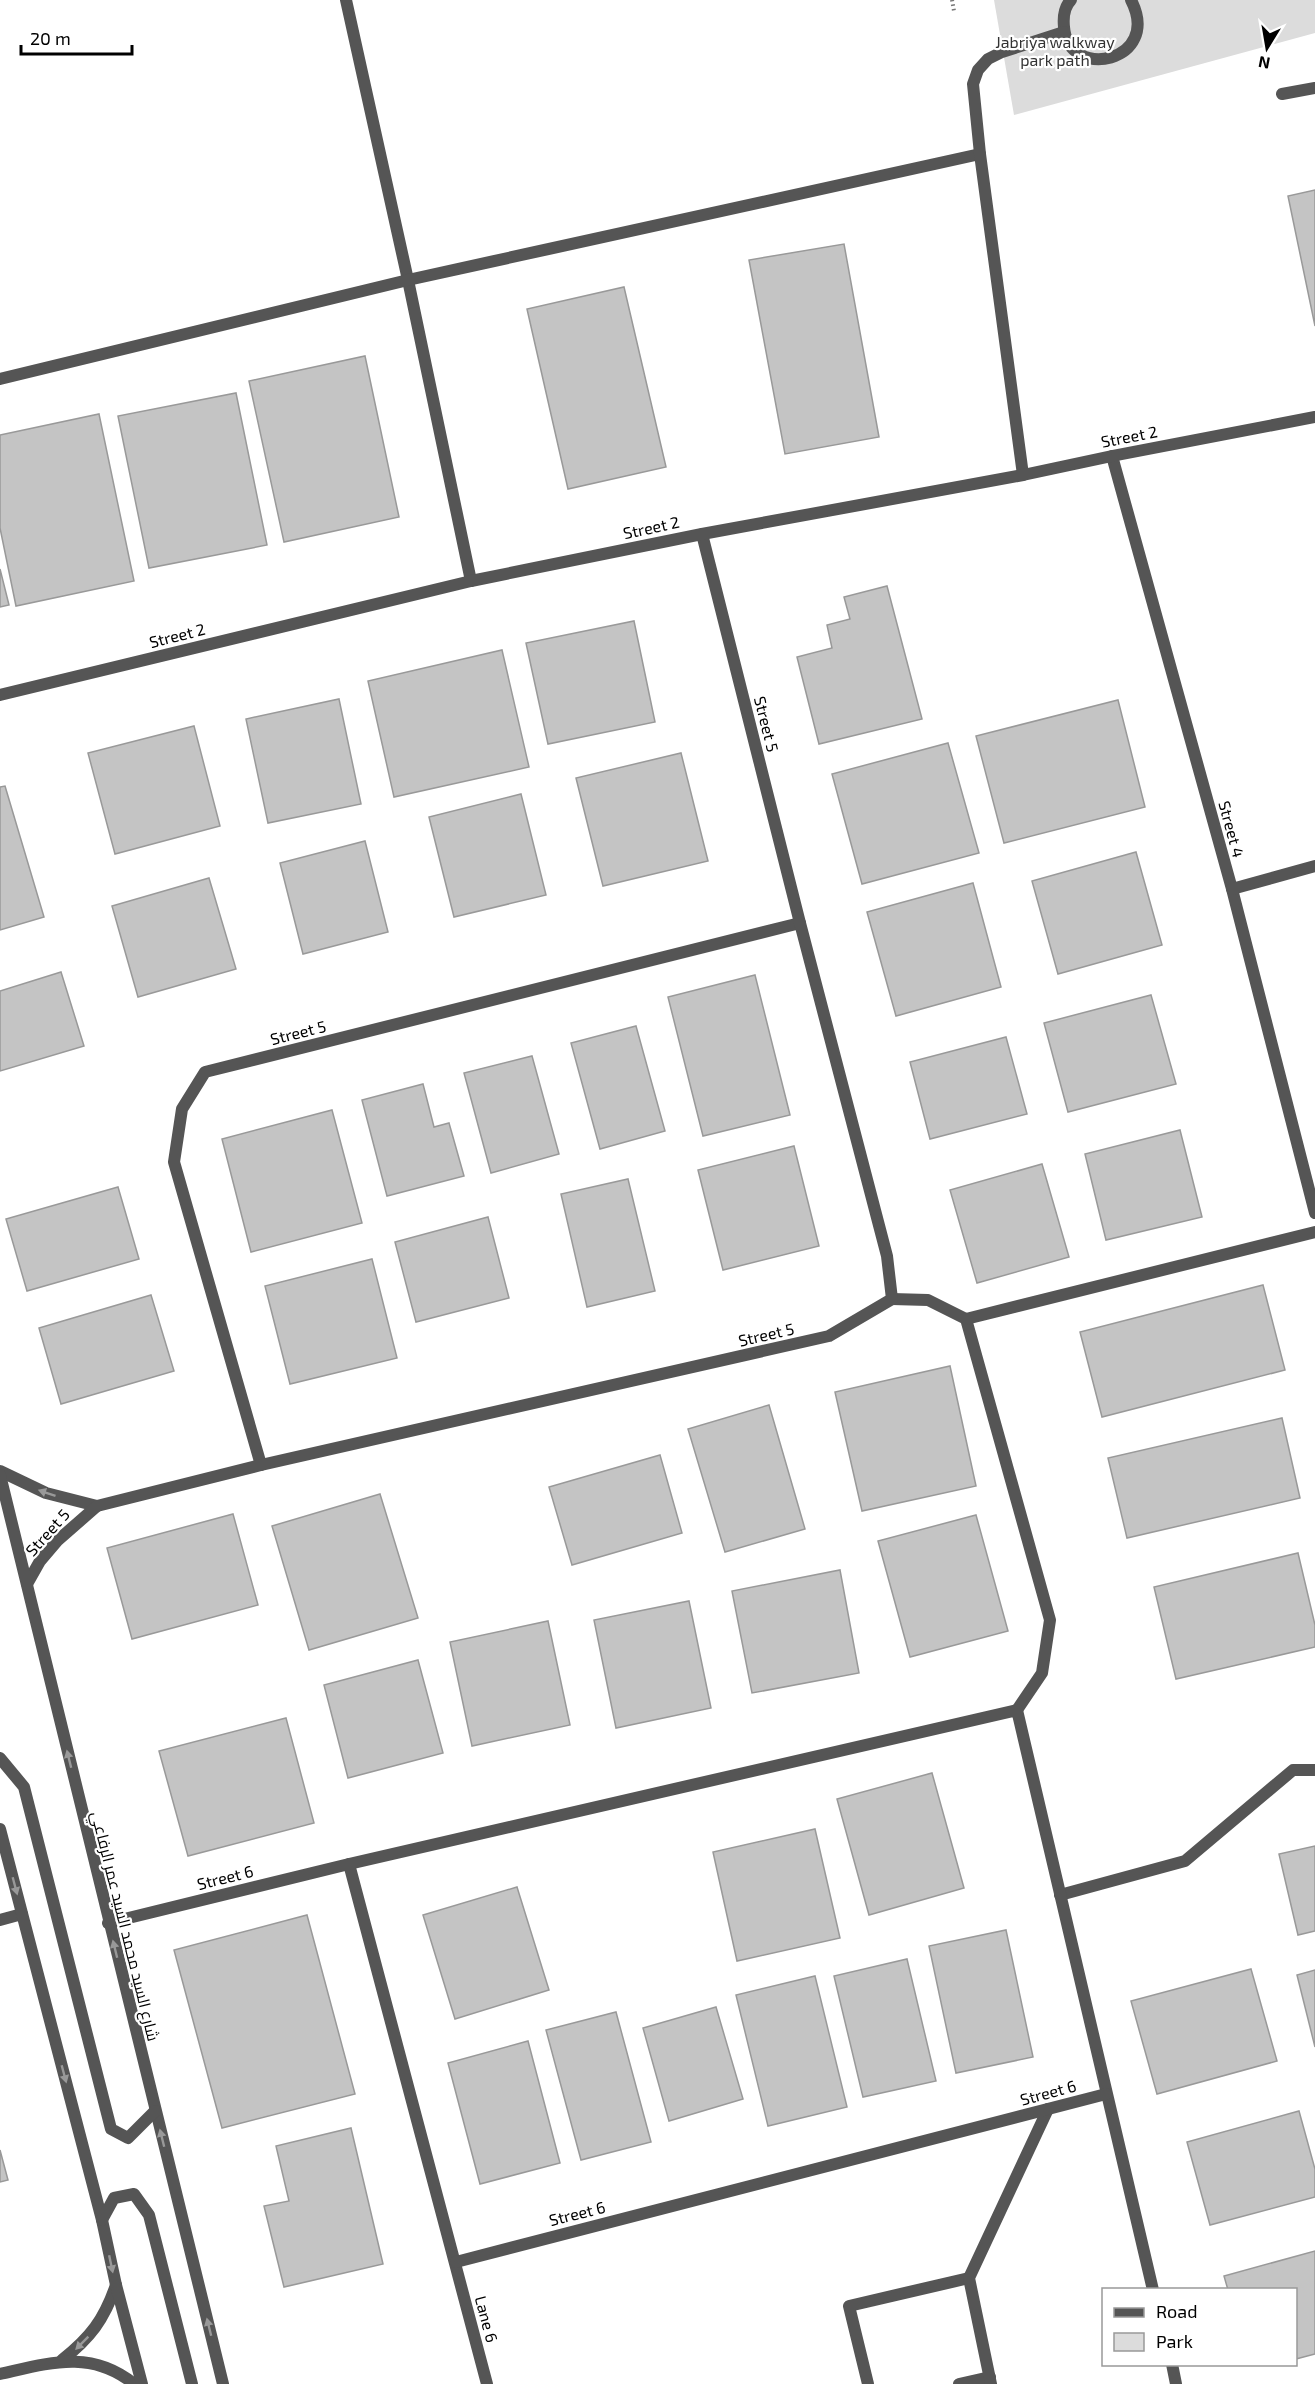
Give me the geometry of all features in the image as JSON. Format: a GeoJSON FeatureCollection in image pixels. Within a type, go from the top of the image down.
{"type":"FeatureCollection","features":[{"type":"Feature","properties":{"kind":"street"},"geometry":{"type":"LineString","coordinates":[[346,0],[471,581]]}},
{"type":"Feature","properties":{"kind":"street"},"geometry":{"type":"LineString","coordinates":[[1071,0],[1063,18],[1064,32],[1071,45],[1082,55],[1096,60],[1111,59],[1124,52],[1134,41],[1138,27],[1137,13],[1131,0]]}},
{"type":"Feature","properties":{"kind":"street"},"geometry":{"type":"LineString","coordinates":[[1023,476],[980,154],[973,84],[978,70],[988,59],[1002,52],[1064,32]]}},
{"type":"Feature","properties":{"kind":"street"},"geometry":{"type":"LineString","coordinates":[[1282,93],[1315,88]]}},
{"type":"Feature","properties":{"kind":"street"},"geometry":{"type":"LineString","coordinates":[[0,379],[408,280],[980,154]]}},
{"type":"Feature","properties":{"kind":"street","name":"Street 2"},"geometry":{"type":"LineString","coordinates":[[0,695],[471,581],[702,534],[1023,476],[1112,456],[1315,417]]}},
{"type":"Feature","properties":{"kind":"street","name":"Street 4"},"geometry":{"type":"LineString","coordinates":[[1112,456],[1232,889],[1315,1213]]}},
{"type":"Feature","properties":{"kind":"street","name":"Street 5"},"geometry":{"type":"LineString","coordinates":[[27,1584],[40,1561],[57,1540],[97,1506],[261,1465],[829,1336],[892,1299],[887,1256],[702,534]]}},
{"type":"Feature","properties":{"kind":"street"},"geometry":{"type":"LineString","coordinates":[[1232,889],[1315,866]]}},
{"type":"Feature","properties":{"kind":"street","name":"Street 5"},"geometry":{"type":"LineString","coordinates":[[261,1465],[174,1162],[182,1109],[205,1072],[800,923]]}},
{"type":"Feature","properties":{"kind":"street"},"geometry":{"type":"LineString","coordinates":[[892,1299],[928,1300],[966,1319],[1315,1232]]}},
{"type":"Feature","properties":{"kind":"street"},"geometry":{"type":"LineString","coordinates":[[966,1319],[1050,1620],[1042,1673],[1017,1710],[1153,2288]]}},
{"type":"Feature","properties":{"kind":"street","name":"Street 5"},"geometry":{"type":"LineString","coordinates":[[0,1473],[46,1493],[97,1506]]}},
{"type":"Feature","properties":{"kind":"street","name":"شارع السيد محمد السيد عمر الرفاعي"},"geometry":{"type":"LineString","coordinates":[[0,1473],[108,1923],[223,2384]]}},
{"type":"Feature","properties":{"kind":"street","name":"Street 6"},"geometry":{"type":"LineString","coordinates":[[108,1923],[349,1864],[1017,1710]]}},
{"type":"Feature","properties":{"kind":"street"},"geometry":{"type":"LineString","coordinates":[[0,1758],[24,1787],[111,2129],[128,2138],[155,2111]]}},
{"type":"Feature","properties":{"kind":"street"},"geometry":{"type":"LineString","coordinates":[[1060,1895],[1185,1861],[1293,1770],[1315,1770]]}},
{"type":"Feature","properties":{"kind":"street"},"geometry":{"type":"LineString","coordinates":[[0,1829],[102,2220],[116,2285],[142,2384]]}},
{"type":"Feature","properties":{"kind":"street"},"geometry":{"type":"LineString","coordinates":[[349,1864],[456,2262]]}},
{"type":"Feature","properties":{"kind":"street"},"geometry":{"type":"LineString","coordinates":[[0,1920],[22,1914]]}},
{"type":"Feature","properties":{"kind":"street","name":"Street 6"},"geometry":{"type":"LineString","coordinates":[[456,2262],[1106,2094]]}},
{"type":"Feature","properties":{"kind":"street"},"geometry":{"type":"LineString","coordinates":[[959,2384],[990,2380],[969,2278],[1048,2109]]}},
{"type":"Feature","properties":{"kind":"street"},"geometry":{"type":"LineString","coordinates":[[102,2220],[114,2198],[134,2194],[149,2215],[192,2384]]}},
{"type":"Feature","properties":{"kind":"street","name":"Lane 6"},"geometry":{"type":"LineString","coordinates":[[456,2262],[487,2384]]}},
{"type":"Feature","properties":{"kind":"street"},"geometry":{"type":"LineString","coordinates":[[868,2384],[849,2306],[969,2278]]}},
{"type":"Feature","properties":{"kind":"street"},"geometry":{"type":"LineString","coordinates":[[62,2360],[81,2346],[96,2328],[108,2308],[116,2285]]}},
{"type":"Feature","properties":{"kind":"street"},"geometry":{"type":"LineString","coordinates":[[0,2374],[62,2360],[85,2362],[107,2368],[134,2384]]}},
{"type":"Feature","properties":{"kind":"street"},"geometry":{"type":"LineString","coordinates":[[1172,2366],[1176,2384]]}},
{"type":"Feature","properties":{"kind":"path"},"geometry":{"type":"LineString","coordinates":[[952,0],[954,11]]}},
{"type":"Feature","properties":{"kind":"green space","name":"Jabriya walkway park path"},"geometry":{"type":"Polygon","coordinates":[[[994,0],[1315,0],[1315,33],[1014,115],[994,0]]]}},
{"type":"Feature","properties":{"kind":"building"},"geometry":{"type":"Polygon","coordinates":[[[1315,190],[1315,326],[1288,196],[1315,190]]]}},
{"type":"Feature","properties":{"kind":"building"},"geometry":{"type":"Polygon","coordinates":[[[844,244],[879,437],[785,454],[749,260],[844,244]]]}},
{"type":"Feature","properties":{"kind":"building"},"geometry":{"type":"Polygon","coordinates":[[[624,287],[666,467],[568,489],[527,309],[624,287]]]}},
{"type":"Feature","properties":{"kind":"building"},"geometry":{"type":"Polygon","coordinates":[[[365,356],[399,517],[284,542],[249,381],[365,356]]]}},
{"type":"Feature","properties":{"kind":"building"},"geometry":{"type":"Polygon","coordinates":[[[236,393],[267,545],[149,568],[118,416],[236,393]]]}},
{"type":"Feature","properties":{"kind":"building"},"geometry":{"type":"Polygon","coordinates":[[[99,414],[134,581],[16,606],[0,528],[0,435],[99,414]]]}},
{"type":"Feature","properties":{"kind":"building"},"geometry":{"type":"Polygon","coordinates":[[[0,569],[9,605],[0,607],[0,569]]]}},
{"type":"Feature","properties":{"kind":"building"},"geometry":{"type":"Polygon","coordinates":[[[887,586],[922,719],[819,744],[797,657],[832,648],[827,625],[850,619],[844,597],[887,586]]]}},
{"type":"Feature","properties":{"kind":"building"},"geometry":{"type":"Polygon","coordinates":[[[634,621],[655,722],[548,744],[526,643],[634,621]]]}},
{"type":"Feature","properties":{"kind":"building"},"geometry":{"type":"Polygon","coordinates":[[[502,650],[529,767],[394,797],[368,681],[502,650]]]}},
{"type":"Feature","properties":{"kind":"building"},"geometry":{"type":"Polygon","coordinates":[[[339,699],[361,804],[268,823],[246,719],[339,699]]]}},
{"type":"Feature","properties":{"kind":"building"},"geometry":{"type":"Polygon","coordinates":[[[1118,700],[1145,807],[1004,843],[976,736],[1118,700]]]}},
{"type":"Feature","properties":{"kind":"building"},"geometry":{"type":"Polygon","coordinates":[[[194,726],[220,826],[115,854],[88,753],[194,726]]]}},
{"type":"Feature","properties":{"kind":"building"},"geometry":{"type":"Polygon","coordinates":[[[948,743],[979,853],[862,884],[832,774],[948,743]]]}},
{"type":"Feature","properties":{"kind":"building"},"geometry":{"type":"Polygon","coordinates":[[[681,753],[708,861],[603,886],[576,778],[681,753]]]}},
{"type":"Feature","properties":{"kind":"building"},"geometry":{"type":"Polygon","coordinates":[[[5,786],[44,917],[0,930],[0,787],[5,786]]]}},
{"type":"Feature","properties":{"kind":"building"},"geometry":{"type":"Polygon","coordinates":[[[521,794],[546,895],[454,917],[429,817],[521,794]]]}},
{"type":"Feature","properties":{"kind":"building"},"geometry":{"type":"Polygon","coordinates":[[[365,841],[388,932],[303,954],[280,863],[365,841]]]}},
{"type":"Feature","properties":{"kind":"building"},"geometry":{"type":"Polygon","coordinates":[[[1136,852],[1162,945],[1058,974],[1032,881],[1136,852]]]}},
{"type":"Feature","properties":{"kind":"building"},"geometry":{"type":"Polygon","coordinates":[[[209,878],[236,969],[138,997],[112,906],[209,878]]]}},
{"type":"Feature","properties":{"kind":"building"},"geometry":{"type":"Polygon","coordinates":[[[973,883],[1001,987],[896,1016],[867,912],[973,883]]]}},
{"type":"Feature","properties":{"kind":"building"},"geometry":{"type":"Polygon","coordinates":[[[61,972],[84,1046],[0,1071],[0,991],[61,972]]]}},
{"type":"Feature","properties":{"kind":"building"},"geometry":{"type":"Polygon","coordinates":[[[755,975],[790,1115],[703,1136],[668,997],[755,975]]]}},
{"type":"Feature","properties":{"kind":"building"},"geometry":{"type":"Polygon","coordinates":[[[1151,995],[1176,1084],[1068,1112],[1044,1023],[1151,995]]]}},
{"type":"Feature","properties":{"kind":"building"},"geometry":{"type":"Polygon","coordinates":[[[636,1026],[665,1131],[600,1149],[571,1043],[636,1026]]]}},
{"type":"Feature","properties":{"kind":"building"},"geometry":{"type":"Polygon","coordinates":[[[1006,1037],[1027,1114],[930,1139],[910,1062],[1006,1037]]]}},
{"type":"Feature","properties":{"kind":"building"},"geometry":{"type":"Polygon","coordinates":[[[532,1056],[559,1154],[491,1173],[464,1073],[532,1056]]]}},
{"type":"Feature","properties":{"kind":"building"},"geometry":{"type":"Polygon","coordinates":[[[423,1084],[434,1127],[449,1123],[464,1176],[387,1196],[362,1100],[423,1084]]]}},
{"type":"Feature","properties":{"kind":"building"},"geometry":{"type":"Polygon","coordinates":[[[332,1110],[362,1223],[251,1252],[222,1139],[332,1110]]]}},
{"type":"Feature","properties":{"kind":"building"},"geometry":{"type":"Polygon","coordinates":[[[1180,1130],[1202,1217],[1106,1240],[1085,1154],[1180,1130]]]}},
{"type":"Feature","properties":{"kind":"building"},"geometry":{"type":"Polygon","coordinates":[[[794,1146],[819,1246],[723,1270],[698,1170],[794,1146]]]}},
{"type":"Feature","properties":{"kind":"building"},"geometry":{"type":"Polygon","coordinates":[[[1042,1164],[1069,1257],[977,1283],[950,1190],[1042,1164]]]}},
{"type":"Feature","properties":{"kind":"building"},"geometry":{"type":"Polygon","coordinates":[[[628,1179],[655,1291],[587,1307],[561,1194],[628,1179]]]}},
{"type":"Feature","properties":{"kind":"building"},"geometry":{"type":"Polygon","coordinates":[[[118,1187],[139,1259],[27,1291],[6,1219],[118,1187]]]}},
{"type":"Feature","properties":{"kind":"building"},"geometry":{"type":"Polygon","coordinates":[[[488,1217],[509,1298],[416,1322],[395,1242],[488,1217]]]}},
{"type":"Feature","properties":{"kind":"building"},"geometry":{"type":"Polygon","coordinates":[[[372,1259],[397,1358],[290,1384],[265,1286],[372,1259]]]}},
{"type":"Feature","properties":{"kind":"building"},"geometry":{"type":"Polygon","coordinates":[[[1263,1285],[1285,1370],[1102,1417],[1080,1332],[1263,1285]]]}},
{"type":"Feature","properties":{"kind":"building"},"geometry":{"type":"Polygon","coordinates":[[[151,1295],[174,1371],[61,1404],[39,1328],[151,1295]]]}},
{"type":"Feature","properties":{"kind":"building"},"geometry":{"type":"Polygon","coordinates":[[[950,1366],[976,1486],[862,1511],[835,1392],[950,1366]]]}},
{"type":"Feature","properties":{"kind":"building"},"geometry":{"type":"Polygon","coordinates":[[[769,1405],[805,1529],[725,1552],[688,1429],[769,1405]]]}},
{"type":"Feature","properties":{"kind":"building"},"geometry":{"type":"Polygon","coordinates":[[[1282,1418],[1300,1498],[1127,1538],[1108,1458],[1282,1418]]]}},
{"type":"Feature","properties":{"kind":"building"},"geometry":{"type":"Polygon","coordinates":[[[660,1455],[682,1533],[572,1565],[549,1487],[660,1455]]]}},
{"type":"Feature","properties":{"kind":"building"},"geometry":{"type":"Polygon","coordinates":[[[380,1494],[418,1618],[309,1650],[272,1526],[380,1494]]]}},
{"type":"Feature","properties":{"kind":"building"},"geometry":{"type":"Polygon","coordinates":[[[233,1514],[258,1605],[132,1639],[107,1548],[233,1514]]]}},
{"type":"Feature","properties":{"kind":"building"},"geometry":{"type":"Polygon","coordinates":[[[976,1515],[1008,1631],[910,1657],[878,1541],[976,1515]]]}},
{"type":"Feature","properties":{"kind":"building"},"geometry":{"type":"Polygon","coordinates":[[[1298,1553],[1315,1625],[1315,1647],[1176,1679],[1154,1587],[1298,1553]]]}},
{"type":"Feature","properties":{"kind":"building"},"geometry":{"type":"Polygon","coordinates":[[[840,1570],[859,1673],[752,1693],[732,1591],[840,1570]]]}},
{"type":"Feature","properties":{"kind":"building"},"geometry":{"type":"Polygon","coordinates":[[[689,1601],[711,1708],[616,1728],[594,1620],[689,1601]]]}},
{"type":"Feature","properties":{"kind":"building"},"geometry":{"type":"Polygon","coordinates":[[[548,1621],[570,1725],[472,1746],[450,1642],[548,1621]]]}},
{"type":"Feature","properties":{"kind":"building"},"geometry":{"type":"Polygon","coordinates":[[[418,1660],[443,1753],[348,1778],[324,1685],[418,1660]]]}},
{"type":"Feature","properties":{"kind":"building"},"geometry":{"type":"Polygon","coordinates":[[[286,1718],[314,1823],[188,1856],[159,1751],[286,1718]]]}},
{"type":"Feature","properties":{"kind":"building"},"geometry":{"type":"Polygon","coordinates":[[[932,1773],[964,1888],[869,1915],[837,1799],[932,1773]]]}},
{"type":"Feature","properties":{"kind":"building"},"geometry":{"type":"Polygon","coordinates":[[[815,1829],[840,1938],[737,1961],[713,1852],[815,1829]]]}},
{"type":"Feature","properties":{"kind":"building"},"geometry":{"type":"Polygon","coordinates":[[[1315,1846],[1315,1931],[1298,1935],[1279,1854],[1315,1846]]]}},
{"type":"Feature","properties":{"kind":"building"},"geometry":{"type":"Polygon","coordinates":[[[517,1887],[549,1990],[455,2019],[423,1915],[517,1887]]]}},
{"type":"Feature","properties":{"kind":"building"},"geometry":{"type":"Polygon","coordinates":[[[307,1915],[355,2094],[222,2128],[174,1950],[307,1915]]]}},
{"type":"Feature","properties":{"kind":"building"},"geometry":{"type":"Polygon","coordinates":[[[1006,1930],[1033,2057],[956,2073],[929,1946],[1006,1930]]]}},
{"type":"Feature","properties":{"kind":"building"},"geometry":{"type":"Polygon","coordinates":[[[907,1959],[936,2081],[863,2097],[834,1976],[907,1959]]]}},
{"type":"Feature","properties":{"kind":"building"},"geometry":{"type":"Polygon","coordinates":[[[1251,1969],[1277,2061],[1157,2094],[1131,2001],[1251,1969]]]}},
{"type":"Feature","properties":{"kind":"building"},"geometry":{"type":"Polygon","coordinates":[[[1315,1970],[1315,2047],[1297,1975],[1315,1970]]]}},
{"type":"Feature","properties":{"kind":"building"},"geometry":{"type":"Polygon","coordinates":[[[815,1976],[847,2107],[768,2126],[736,1995],[815,1976]]]}},
{"type":"Feature","properties":{"kind":"building"},"geometry":{"type":"Polygon","coordinates":[[[716,2007],[743,2099],[669,2121],[643,2028],[716,2007]]]}},
{"type":"Feature","properties":{"kind":"building"},"geometry":{"type":"Polygon","coordinates":[[[616,2012],[651,2142],[581,2160],[546,2030],[616,2012]]]}},
{"type":"Feature","properties":{"kind":"building"},"geometry":{"type":"Polygon","coordinates":[[[528,2041],[560,2163],[480,2184],[448,2063],[528,2041]]]}},
{"type":"Feature","properties":{"kind":"building"},"geometry":{"type":"Polygon","coordinates":[[[1299,2111],[1315,2169],[1315,2197],[1210,2225],[1187,2142],[1299,2111]]]}},
{"type":"Feature","properties":{"kind":"building"},"geometry":{"type":"Polygon","coordinates":[[[351,2128],[383,2264],[284,2287],[264,2206],[289,2201],[276,2146],[351,2128]]]}},
{"type":"Feature","properties":{"kind":"building"},"geometry":{"type":"Polygon","coordinates":[[[0,2150],[8,2180],[0,2182],[0,2150]]]}},
{"type":"Feature","properties":{"kind":"building"},"geometry":{"type":"Polygon","coordinates":[[[1315,2251],[1315,2354],[1297,2359],[1297,2288],[1227,2288],[1224,2276],[1315,2251]]]}}]}
